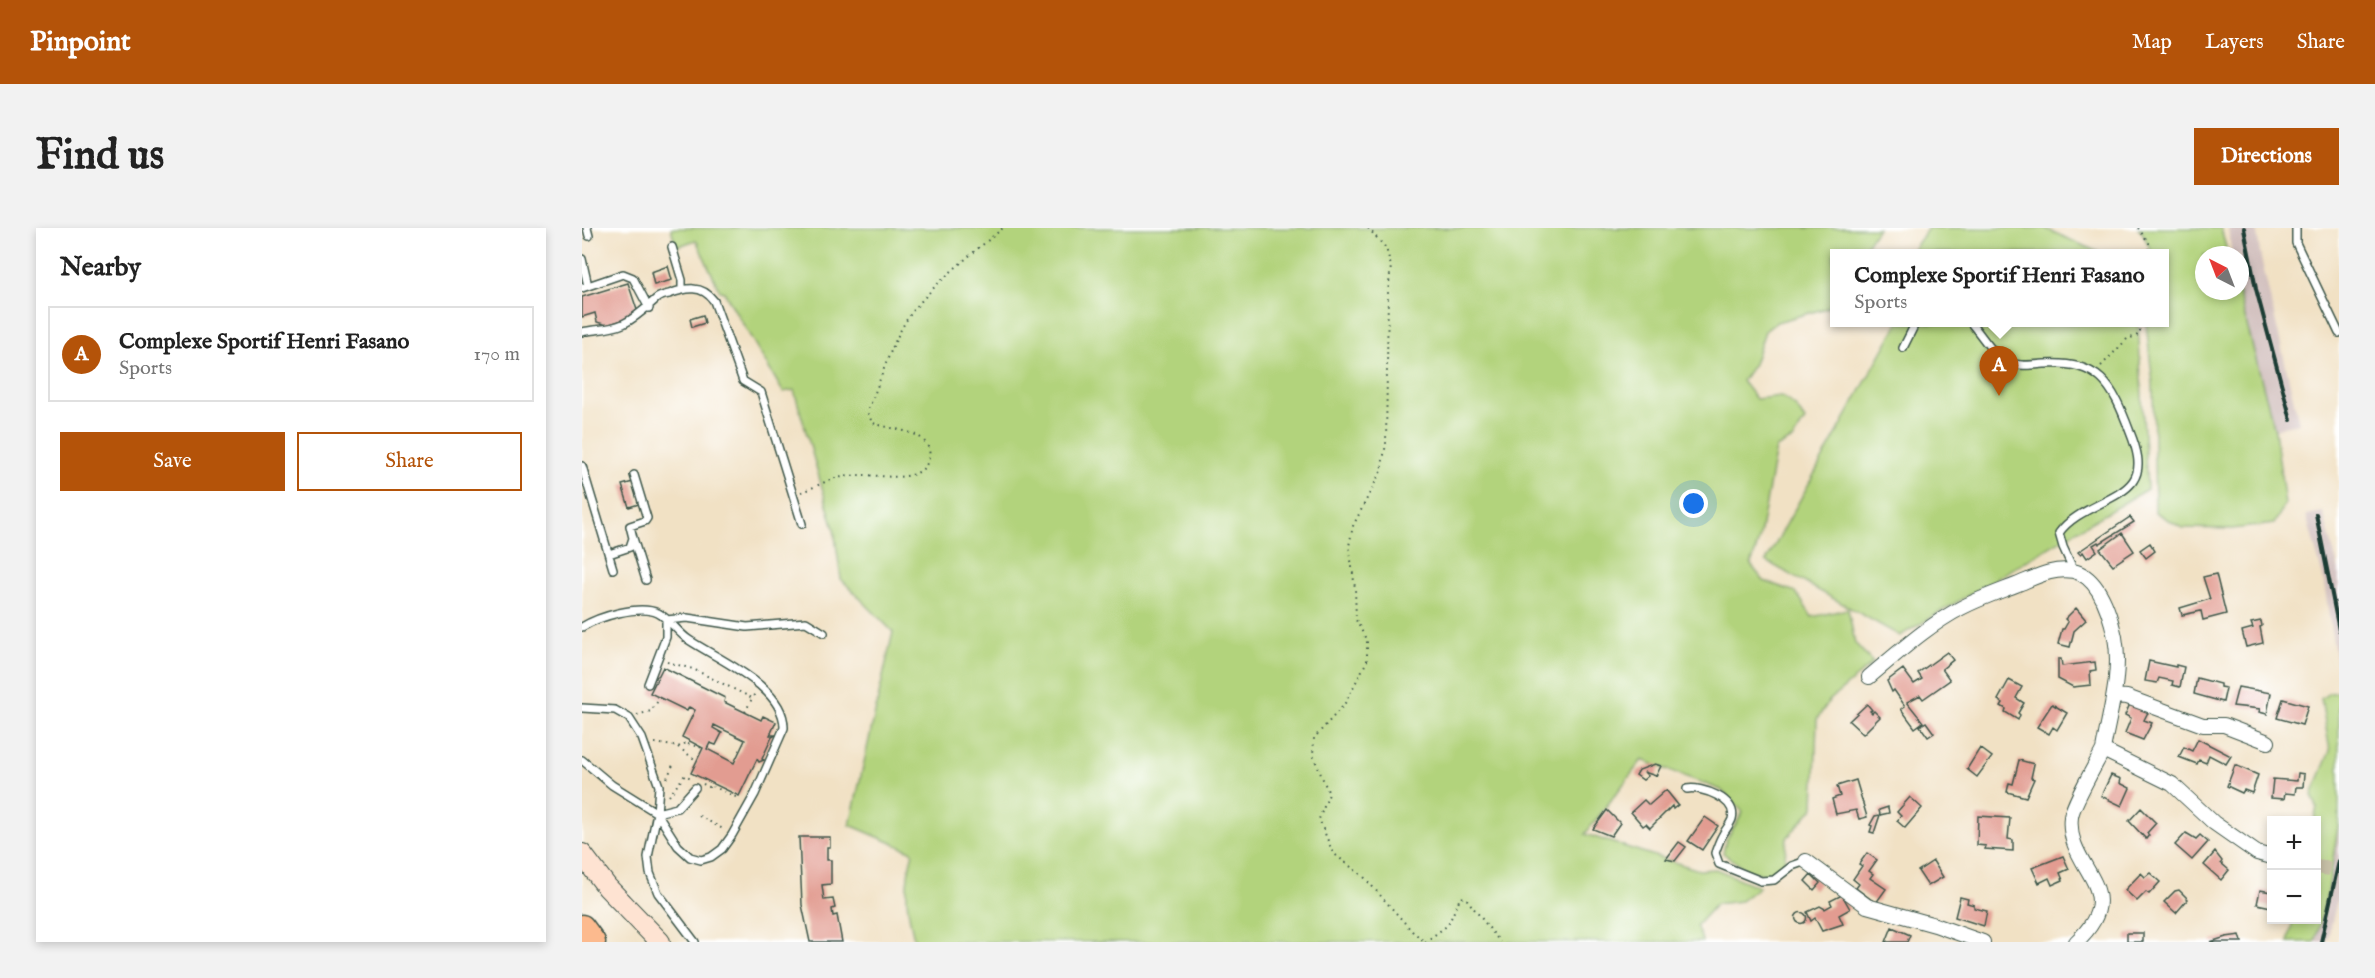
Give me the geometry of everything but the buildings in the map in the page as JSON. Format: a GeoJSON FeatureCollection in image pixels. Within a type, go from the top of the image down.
{"type":"FeatureCollection","features":[{"type":"Feature","properties":{"kind":"highway"},"geometry":{"type":"LineString","coordinates":[[582,927],[593,942]]}},
{"type":"Feature","properties":{"kind":"street"},"geometry":{"type":"LineString","coordinates":[[1869,677],[1913,640],[1961,608],[2049,571],[2074,571],[2091,580],[2108,611],[2115,638],[2114,696],[2103,750],[2071,815],[2071,834],[2097,891],[2099,905],[2097,916],[2090,929],[2076,942]]}},
{"type":"Feature","properties":{"kind":"street"},"geometry":{"type":"LineString","coordinates":[[2114,696],[2127,698],[2203,725],[2224,725],[2268,742]]}},
{"type":"Feature","properties":{"kind":"street"},"geometry":{"type":"LineString","coordinates":[[2103,750],[2172,784],[2214,823],[2257,853],[2267,856]]}},
{"type":"Feature","properties":{"kind":"street"},"geometry":{"type":"LineString","coordinates":[[582,854],[607,887],[660,942]]}},
{"type":"Feature","properties":{"kind":"street"},"geometry":{"type":"LineString","coordinates":[[1806,861],[1867,906],[1983,942]]}},
{"type":"Feature","properties":{"kind":"street"},"geometry":{"type":"LineString","coordinates":[[582,875],[644,942]]}},
{"type":"Feature","properties":{"kind":"lane"},"geometry":{"type":"LineString","coordinates":[[2296,228],[2296,243],[2339,333]]}},
{"type":"Feature","properties":{"kind":"lane"},"geometry":{"type":"LineString","coordinates":[[584,229],[589,236]]}},
{"type":"Feature","properties":{"kind":"lane"},"geometry":{"type":"LineString","coordinates":[[672,248],[682,280],[682,289]]}},
{"type":"Feature","properties":{"kind":"lane"},"geometry":{"type":"LineString","coordinates":[[582,259],[585,287],[623,274],[633,278],[649,308]]}},
{"type":"Feature","properties":{"kind":"lane"},"geometry":{"type":"LineString","coordinates":[[582,332],[606,330],[624,323],[649,308],[657,298],[682,289],[694,288],[708,293],[714,301],[742,381],[761,392],[802,524]]}},
{"type":"Feature","properties":{"kind":"lane"},"geometry":{"type":"LineString","coordinates":[[1903,348],[1914,327]]}},
{"type":"Feature","properties":{"kind":"lane"},"geometry":{"type":"LineString","coordinates":[[1975,327],[1995,352],[2008,363],[2026,365],[2062,363],[2084,367],[2106,384],[2117,400],[2137,450],[2138,467],[2133,481],[2122,490],[2066,522],[2059,532],[2074,571]]}},
{"type":"Feature","properties":{"kind":"lane"},"geometry":{"type":"LineString","coordinates":[[582,466],[585,487],[613,569]]}},
{"type":"Feature","properties":{"kind":"lane"},"geometry":{"type":"LineString","coordinates":[[634,475],[647,518],[645,521],[630,526],[646,580]]}},
{"type":"Feature","properties":{"kind":"lane"},"geometry":{"type":"LineString","coordinates":[[609,554],[630,546],[633,538]]}},
{"type":"Feature","properties":{"kind":"lane"},"geometry":{"type":"LineString","coordinates":[[582,627],[622,612],[658,613],[688,639],[740,670],[759,685],[777,705],[784,718],[784,728],[755,794],[732,835],[722,849],[711,857],[701,860],[690,857],[678,846],[657,813],[612,785],[582,760]]}},
{"type":"Feature","properties":{"kind":"lane"},"geometry":{"type":"LineString","coordinates":[[666,620],[687,618],[747,627],[806,622],[824,633]]}},
{"type":"Feature","properties":{"kind":"lane"},"geometry":{"type":"LineString","coordinates":[[648,684],[666,637],[666,620]]}},
{"type":"Feature","properties":{"kind":"lane"},"geometry":{"type":"LineString","coordinates":[[582,708],[615,710],[629,718],[643,742],[659,786],[657,813],[650,843],[650,873],[658,893],[696,942]]}},
{"type":"Feature","properties":{"kind":"lane"},"geometry":{"type":"LineString","coordinates":[[1687,789],[1696,787],[1709,790],[1720,796],[1732,812],[1732,819],[1721,837],[1715,854],[1719,864],[1761,881],[1774,880],[1792,866],[1806,861]]}},
{"type":"Feature","properties":{"kind":"lane"},"geometry":{"type":"LineString","coordinates":[[657,813],[677,808],[695,788]]}},
{"type":"Feature","properties":{"kind":"path"},"geometry":{"type":"LineString","coordinates":[[793,495],[821,486],[831,479],[861,475],[903,476],[918,473],[927,464],[930,453],[926,443],[919,436],[873,423],[868,415],[869,408],[904,324],[923,301],[966,258],[1003,228]]}},
{"type":"Feature","properties":{"kind":"path"},"geometry":{"type":"LineString","coordinates":[[1368,228],[1386,248],[1391,266],[1388,292],[1386,444],[1381,471],[1353,526],[1348,546],[1356,620],[1367,641],[1367,661],[1344,705],[1314,738],[1313,755],[1329,794],[1318,819],[1333,853],[1364,877],[1412,931],[1425,942],[1448,925],[1460,898],[1465,897],[1472,903],[1500,942]]}},
{"type":"Feature","properties":{"kind":"path"},"geometry":{"type":"LineString","coordinates":[[2138,228],[2149,243],[2148,249]]}},
{"type":"Feature","properties":{"kind":"path"},"geometry":{"type":"LineString","coordinates":[[2094,373],[2128,338],[2136,337],[2140,332],[2139,327]]}},
{"type":"Feature","properties":{"kind":"path"},"geometry":{"type":"LineString","coordinates":[[668,662],[693,669],[752,698]]}},
{"type":"Feature","properties":{"kind":"path"},"geometry":{"type":"LineString","coordinates":[[745,712],[759,685]]}},
{"type":"Feature","properties":{"kind":"path"},"geometry":{"type":"LineString","coordinates":[[629,718],[651,711],[660,698]]}},
{"type":"Feature","properties":{"kind":"path"},"geometry":{"type":"LineString","coordinates":[[643,742],[678,747],[689,743],[703,748]]}},
{"type":"Feature","properties":{"kind":"path"},"geometry":{"type":"LineString","coordinates":[[678,747],[697,761]]}},
{"type":"Feature","properties":{"kind":"path"},"geometry":{"type":"LineString","coordinates":[[699,816],[732,835]]}},
{"type":"Feature","properties":{"kind":"shaded area"},"geometry":{"type":"Polygon","coordinates":[[[2228,228],[2256,228],[2299,423],[2283,426],[2275,431],[2240,300],[2249,300],[2249,246],[2231,246],[2228,228]]]}},
{"type":"Feature","properties":{"kind":"shaded area"},"geometry":{"type":"Polygon","coordinates":[[[2323,512],[2339,571],[2339,681],[2323,577],[2306,515],[2323,512]]]}},
{"type":"Feature","properties":{"kind":"shaded area"},"geometry":{"type":"Polygon","coordinates":[[[2339,818],[2339,893],[2327,942],[2315,942],[2328,891],[2339,818]]]}},
{"type":"Feature","properties":{"kind":"green space"},"geometry":{"type":"Polygon","coordinates":[[[671,228],[1878,228],[1864,249],[1830,249],[1830,305],[1827,308],[1777,322],[1765,331],[1754,364],[1742,381],[1756,399],[1781,396],[1795,406],[1805,420],[1793,439],[1776,448],[1760,536],[1751,565],[1764,581],[1796,592],[1812,617],[1848,609],[1855,643],[1873,663],[1830,700],[1817,719],[1814,807],[1787,838],[1784,866],[1767,875],[1748,871],[1723,853],[1726,840],[1743,812],[1721,790],[1642,760],[1585,834],[1699,870],[1716,869],[1759,887],[1741,901],[1716,904],[1696,926],[1703,942],[915,942],[907,897],[913,852],[850,825],[893,632],[841,579],[834,529],[794,390],[783,392],[724,292],[720,291],[696,240],[676,247],[671,228]]]}},
{"type":"Feature","properties":{"kind":"green space"},"geometry":{"type":"Polygon","coordinates":[[[1928,228],[2044,228],[2091,249],[1914,249],[1928,228]]]}},
{"type":"Feature","properties":{"kind":"green space"},"geometry":{"type":"Polygon","coordinates":[[[2138,228],[2221,228],[2226,246],[2195,246],[2195,300],[2240,300],[2275,431],[2285,504],[2274,524],[2232,529],[2182,528],[2155,512],[2153,384],[2146,327],[2169,327],[2169,249],[2150,249],[2138,228]]]}},
{"type":"Feature","properties":{"kind":"green space"},"geometry":{"type":"Polygon","coordinates":[[[1896,327],[2138,327],[2147,489],[1900,636],[1766,561],[1896,327]]]}},
{"type":"Feature","properties":{"kind":"green space"},"geometry":{"type":"Polygon","coordinates":[[[2339,692],[2339,820],[2328,891],[2321,918],[2321,816],[2315,816],[2317,807],[2312,795],[2330,751],[2321,699],[2329,693],[2339,692]]]}},
{"type":"Feature","properties":{"kind":"green space"},"geometry":{"type":"Polygon","coordinates":[[[2292,924],[2320,924],[2315,942],[2288,942],[2292,924]]]}},
{"type":"Feature","properties":{"kind":"tunnel"},"geometry":{"type":"LineString","coordinates":[[2321,868],[2339,870]]}},
{"type":"Feature","properties":{"kind":"railway"},"geometry":{"type":"LineString","coordinates":[[2244,228],[2256,289],[2291,420]]}},
{"type":"Feature","properties":{"kind":"railway"},"geometry":{"type":"LineString","coordinates":[[2316,514],[2339,630]]}},
{"type":"Feature","properties":{"kind":"railway"},"geometry":{"type":"LineString","coordinates":[[2321,942],[2339,861]]}},
{"type":"Feature","properties":{"kind":"place","name":"Complexe Sportif Henri Fasano"},"geometry":{"type":"Point","coordinates":[1999,396]}}]}
